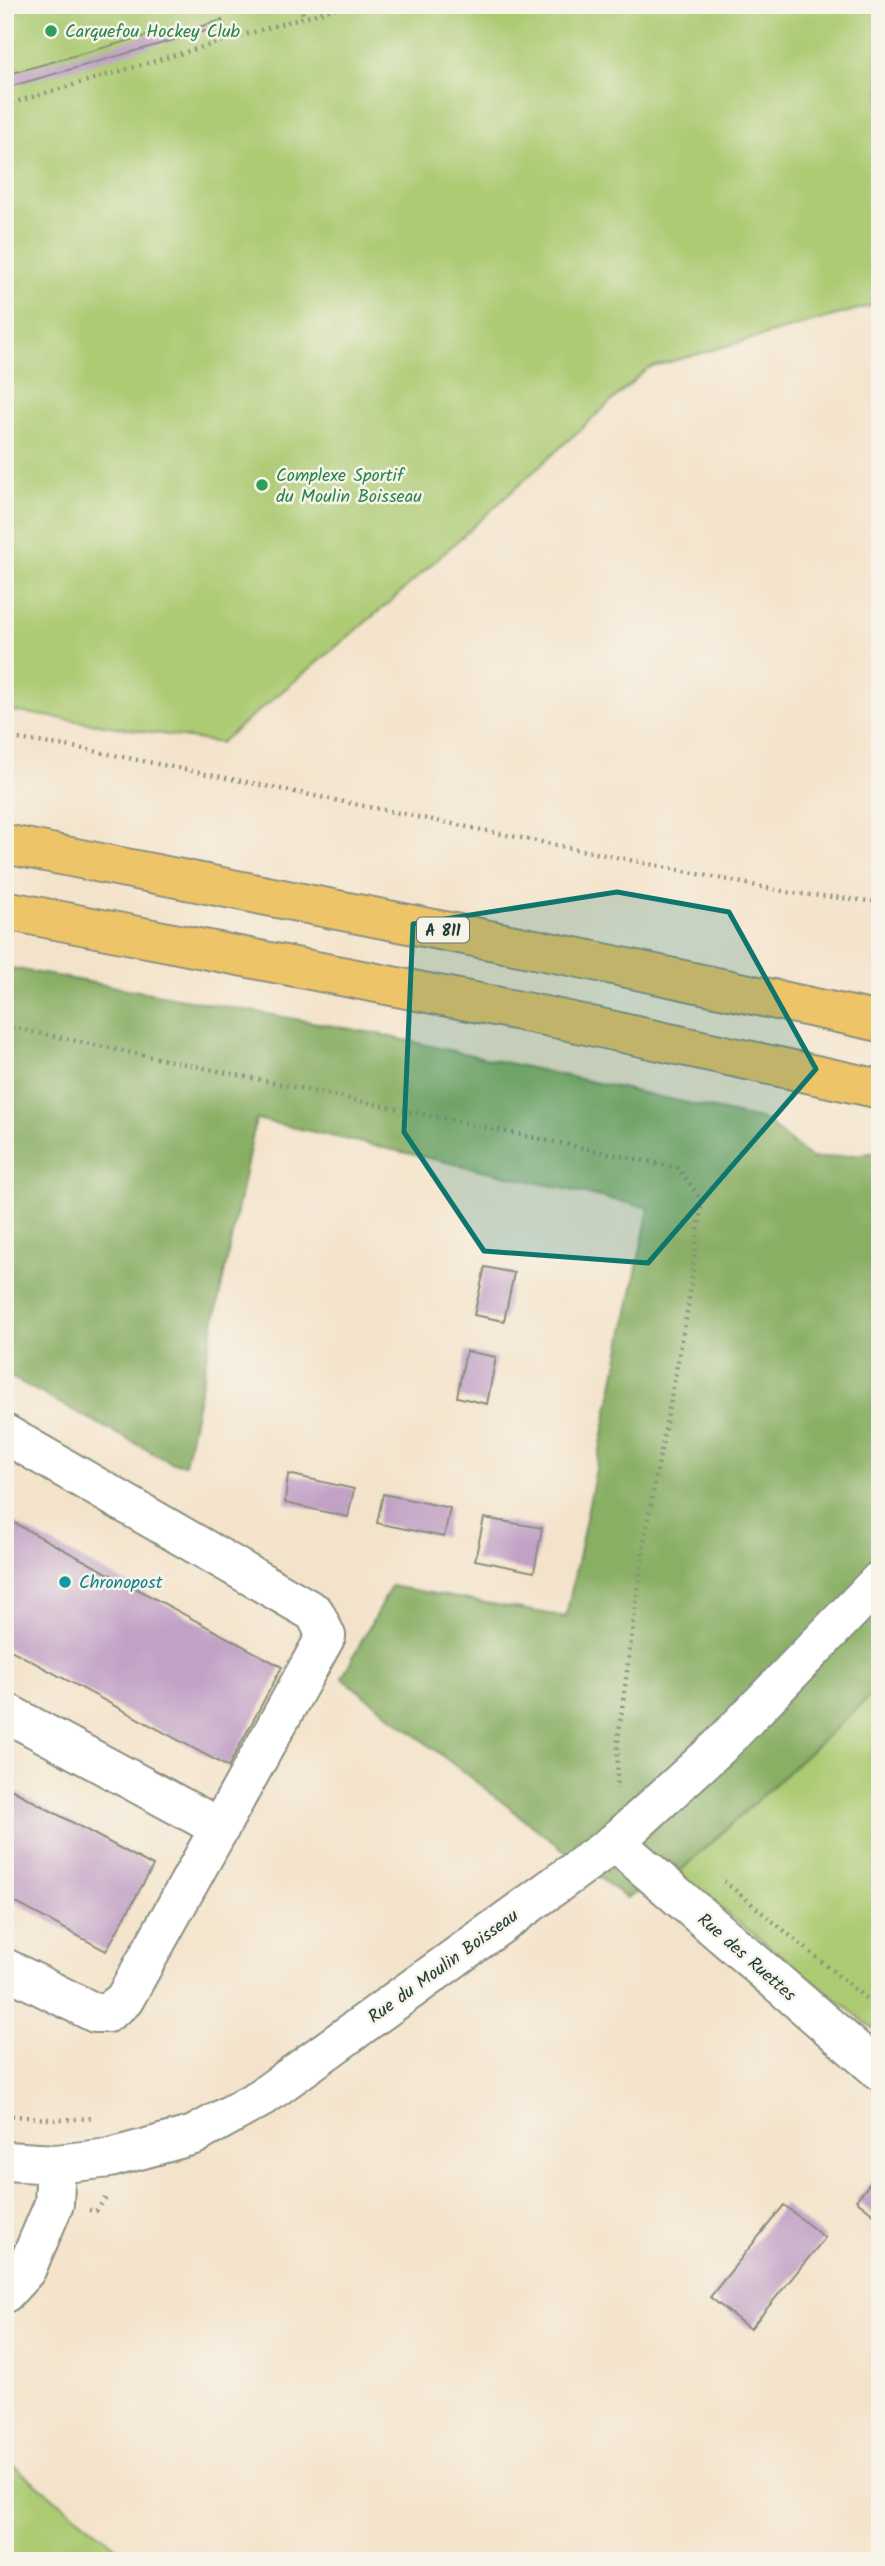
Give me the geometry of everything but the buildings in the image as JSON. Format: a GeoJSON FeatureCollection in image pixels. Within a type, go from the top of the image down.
{"type":"FeatureCollection","features":[{"type":"Feature","properties":{"kind":"highway","name":"A 811"},"geometry":{"type":"LineString","coordinates":[[5,844],[584,959],[880,1022]]}},
{"type":"Feature","properties":{"kind":"highway"},"geometry":{"type":"LineString","coordinates":[[5,910],[536,1014],[880,1089]]}},
{"type":"Feature","properties":{"kind":"street"},"geometry":{"type":"LineString","coordinates":[[5,1434],[314,1613],[327,1636],[124,2000],[107,2013],[94,2013],[5,1968]]}},
{"type":"Feature","properties":{"kind":"street","name":"Rue du Moulin Boisseau"},"geometry":{"type":"LineString","coordinates":[[5,2161],[56,2164],[110,2158],[194,2135],[261,2098],[615,1842],[719,1747],[880,1580]]}},
{"type":"Feature","properties":{"kind":"street"},"geometry":{"type":"LineString","coordinates":[[5,1712],[220,1828]]}},
{"type":"Feature","properties":{"kind":"street","name":"Rue des Ruettes"},"geometry":{"type":"LineString","coordinates":[[615,1842],[880,2071]]}},
{"type":"Feature","properties":{"kind":"street"},"geometry":{"type":"LineString","coordinates":[[5,2293],[26,2270],[54,2204],[56,2164]]}},
{"type":"Feature","properties":{"kind":"path"},"geometry":{"type":"LineString","coordinates":[[300,5],[304,17]]}},
{"type":"Feature","properties":{"kind":"path"},"geometry":{"type":"LineString","coordinates":[[5,106],[346,5]]}},
{"type":"Feature","properties":{"kind":"path"},"geometry":{"type":"LineString","coordinates":[[5,737],[106,754],[792,893],[880,902]]}},
{"type":"Feature","properties":{"kind":"path"},"geometry":{"type":"LineString","coordinates":[[5,1026],[678,1168],[702,1201],[687,1313],[646,1530],[618,1738],[615,1842]]}},
{"type":"Feature","properties":{"kind":"path"},"geometry":{"type":"LineString","coordinates":[[714,1873],[880,2010]]}},
{"type":"Feature","properties":{"kind":"highlighted area"},"geometry":{"type":"Polygon","coordinates":[[[617,892],[729,912],[816,1069],[648,1263],[484,1251],[404,1132],[413,924],[617,892]]]}},
{"type":"Feature","properties":{"kind":"green space","name":"Complexe Sportif du Moulin Boisseau"},"geometry":{"type":"Polygon","coordinates":[[[5,5],[880,5],[880,303],[648,368],[390,602],[220,743],[5,710],[5,5]]]}},
{"type":"Feature","properties":{"kind":"green space"},"geometry":{"type":"Polygon","coordinates":[[[5,967],[373,1033],[764,1120],[812,1159],[880,1152],[880,1687],[677,1874],[626,1898],[342,1678],[391,1586],[566,1617],[649,1208],[256,1119],[185,1464],[172,1463],[5,1374],[5,967]]]}},
{"type":"Feature","properties":{"kind":"green space"},"geometry":{"type":"Polygon","coordinates":[[[880,1687],[880,2034],[677,1874],[880,1687]]]}},
{"type":"Feature","properties":{"kind":"green space"},"geometry":{"type":"Polygon","coordinates":[[[5,2459],[134,2561],[5,2561],[5,2459]]]}},
{"type":"Feature","properties":{"kind":"place","name":"Carquefou Hockey Club"},"geometry":{"type":"Point","coordinates":[51,31]}},
{"type":"Feature","properties":{"kind":"place","name":"Complexe Sportif du Moulin Boisseau"},"geometry":{"type":"Point","coordinates":[262,485]}},
{"type":"Feature","properties":{"kind":"place","name":"Chronopost"},"geometry":{"type":"Point","coordinates":[65,1582]}}]}
